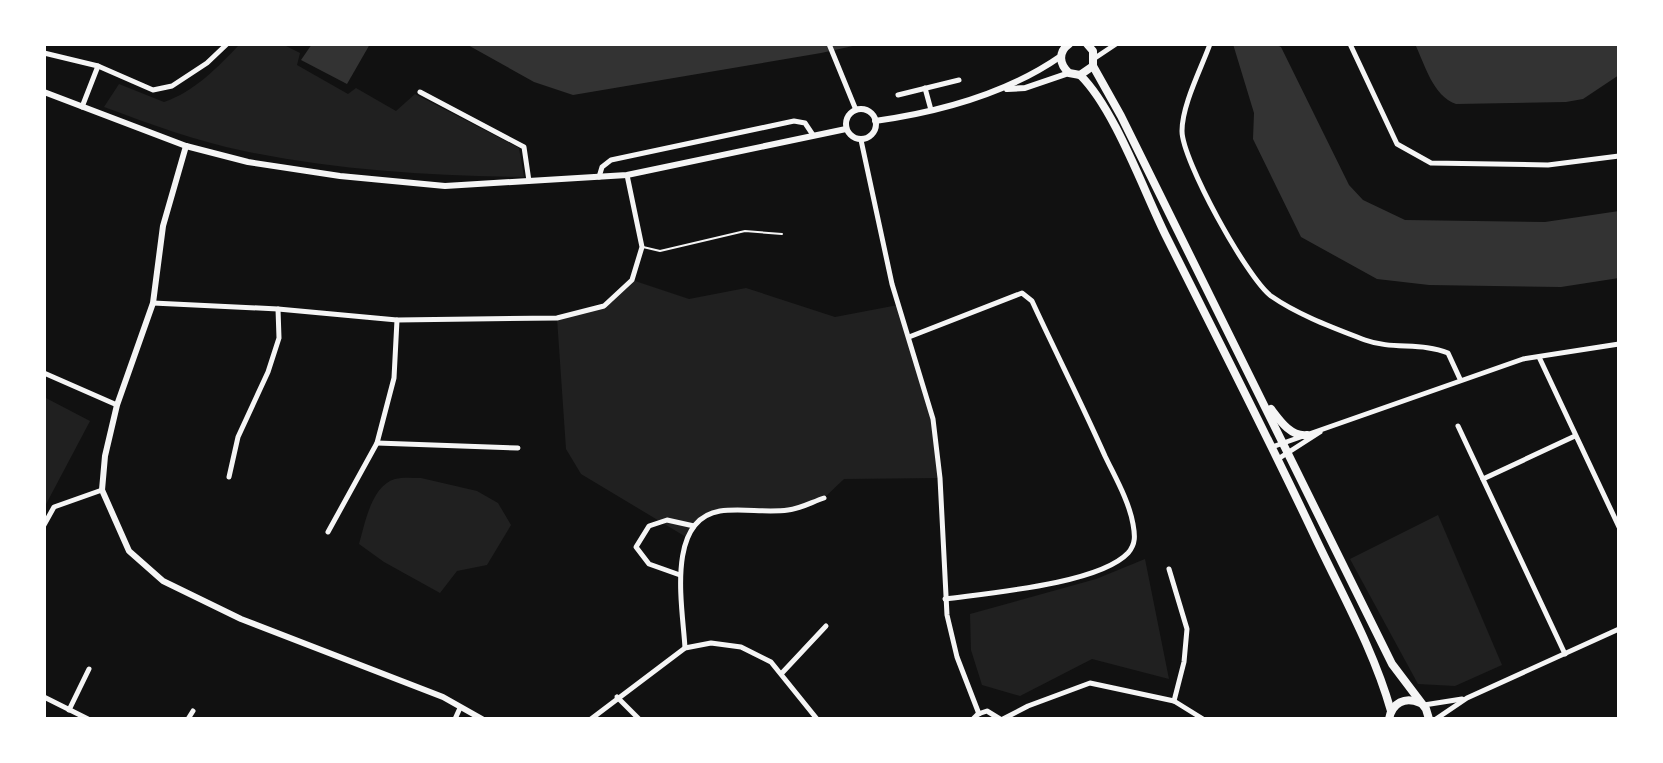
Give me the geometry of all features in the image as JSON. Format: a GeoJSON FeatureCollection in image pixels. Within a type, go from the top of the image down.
{"type":"FeatureCollection","features":[{"type":"Feature","properties":{"kind":"main road"},"geometry":{"type":"LineString","coordinates":[[1087,44],[1392,664],[1422,704],[1429,719]]}},
{"type":"Feature","properties":{"kind":"main road"},"geometry":{"type":"LineString","coordinates":[[1067,45],[1061,56],[1063,66],[1089,84],[1111,120],[1379,671],[1390,715]]}},
{"type":"Feature","properties":{"kind":"main road"},"geometry":{"type":"LineString","coordinates":[[1080,75],[1094,62]]}},
{"type":"Feature","properties":{"kind":"main road"},"geometry":{"type":"LineString","coordinates":[[1258,392],[1290,431],[1307,435]]}},
{"type":"Feature","properties":{"kind":"main road"},"geometry":{"type":"LineString","coordinates":[[1390,715],[1404,700],[1422,704]]}},
{"type":"Feature","properties":{"kind":"street"},"geometry":{"type":"LineString","coordinates":[[44,53],[98,66],[153,90],[172,86],[207,63],[227,44]]}},
{"type":"Feature","properties":{"kind":"street"},"geometry":{"type":"LineString","coordinates":[[829,44],[856,110]]}},
{"type":"Feature","properties":{"kind":"street"},"geometry":{"type":"LineString","coordinates":[[1094,62],[1116,44]]}},
{"type":"Feature","properties":{"kind":"street"},"geometry":{"type":"LineString","coordinates":[[1210,44],[1183,119],[1182,135],[1191,164],[1245,267],[1270,295],[1315,320],[1385,345],[1438,349],[1448,353],[1460,379]]}},
{"type":"Feature","properties":{"kind":"street"},"geometry":{"type":"LineString","coordinates":[[1350,44],[1397,144],[1431,163],[1548,165],[1619,156]]}},
{"type":"Feature","properties":{"kind":"street"},"geometry":{"type":"LineString","coordinates":[[875,121],[931,110],[1002,89],[1061,56]]}},
{"type":"Feature","properties":{"kind":"street"},"geometry":{"type":"LineString","coordinates":[[82,107],[98,66]]}},
{"type":"Feature","properties":{"kind":"street"},"geometry":{"type":"LineString","coordinates":[[1002,89],[1025,88],[1069,73]]}},
{"type":"Feature","properties":{"kind":"street"},"geometry":{"type":"LineString","coordinates":[[898,95],[959,80]]}},
{"type":"Feature","properties":{"kind":"street"},"geometry":{"type":"LineString","coordinates":[[925,88],[931,110]]}},
{"type":"Feature","properties":{"kind":"street"},"geometry":{"type":"LineString","coordinates":[[44,92],[186,146],[248,162],[340,176],[445,186],[627,175],[846,129]]}},
{"type":"Feature","properties":{"kind":"street"},"geometry":{"type":"LineString","coordinates":[[420,92],[524,147],[529,181]]}},
{"type":"Feature","properties":{"kind":"street"},"geometry":{"type":"LineString","coordinates":[[856,110],[866,110],[875,121],[873,134],[861,140],[852,137],[846,129],[848,115],[856,110]]}},
{"type":"Feature","properties":{"kind":"street"},"geometry":{"type":"LineString","coordinates":[[599,177],[602,167],[611,160],[794,121],[805,123],[813,135]]}},
{"type":"Feature","properties":{"kind":"street"},"geometry":{"type":"LineString","coordinates":[[861,140],[885,258],[927,394],[937,443],[945,599],[957,657],[979,714]]}},
{"type":"Feature","properties":{"kind":"street"},"geometry":{"type":"LineString","coordinates":[[186,146],[163,226],[153,303],[117,405],[105,456],[102,490],[129,551],[163,581],[241,619],[443,697],[482,719]]}},
{"type":"Feature","properties":{"kind":"street"},"geometry":{"type":"LineString","coordinates":[[153,303],[278,309],[397,320],[557,318],[604,306],[632,280],[642,247],[627,175]]}},
{"type":"Feature","properties":{"kind":"street"},"geometry":{"type":"LineString","coordinates":[[909,337],[1022,293],[1032,301],[1089,418],[1133,520],[1135,540],[1127,554],[1102,568],[1071,580],[1042,586],[945,599]]}},
{"type":"Feature","properties":{"kind":"street"},"geometry":{"type":"LineString","coordinates":[[229,477],[238,437],[268,372],[279,338],[278,309]]}},
{"type":"Feature","properties":{"kind":"street"},"geometry":{"type":"LineString","coordinates":[[328,532],[377,443],[394,378],[397,320]]}},
{"type":"Feature","properties":{"kind":"street"},"geometry":{"type":"LineString","coordinates":[[1272,447],[1523,359],[1619,344]]}},
{"type":"Feature","properties":{"kind":"street"},"geometry":{"type":"LineString","coordinates":[[1539,357],[1619,527]]}},
{"type":"Feature","properties":{"kind":"street"},"geometry":{"type":"LineString","coordinates":[[44,373],[117,405]]}},
{"type":"Feature","properties":{"kind":"street"},"geometry":{"type":"LineString","coordinates":[[1458,426],[1565,654]]}},
{"type":"Feature","properties":{"kind":"street"},"geometry":{"type":"LineString","coordinates":[[1278,459],[1321,432]]}},
{"type":"Feature","properties":{"kind":"street"},"geometry":{"type":"LineString","coordinates":[[1483,479],[1575,436]]}},
{"type":"Feature","properties":{"kind":"street"},"geometry":{"type":"LineString","coordinates":[[377,443],[518,448]]}},
{"type":"Feature","properties":{"kind":"street"},"geometry":{"type":"LineString","coordinates":[[44,525],[54,507],[102,490]]}},
{"type":"Feature","properties":{"kind":"street"},"geometry":{"type":"LineString","coordinates":[[685,648],[680,575],[686,537],[698,521],[718,512],[790,510],[824,498]]}},
{"type":"Feature","properties":{"kind":"street"},"geometry":{"type":"LineString","coordinates":[[680,575],[649,564],[636,547],[649,526],[667,520],[694,526]]}},
{"type":"Feature","properties":{"kind":"street"},"geometry":{"type":"LineString","coordinates":[[1169,569],[1187,629],[1184,662],[1174,701]]}},
{"type":"Feature","properties":{"kind":"street"},"geometry":{"type":"LineString","coordinates":[[782,673],[826,626]]}},
{"type":"Feature","properties":{"kind":"street"},"geometry":{"type":"LineString","coordinates":[[1436,719],[1467,698],[1619,629]]}},
{"type":"Feature","properties":{"kind":"street"},"geometry":{"type":"LineString","coordinates":[[591,719],[685,648],[711,643],[741,647],[771,662],[817,719]]}},
{"type":"Feature","properties":{"kind":"street"},"geometry":{"type":"LineString","coordinates":[[69,710],[89,669]]}},
{"type":"Feature","properties":{"kind":"street"},"geometry":{"type":"LineString","coordinates":[[973,719],[989,712],[1002,719],[1090,683],[1174,701],[1203,719]]}},
{"type":"Feature","properties":{"kind":"street"},"geometry":{"type":"LineString","coordinates":[[44,697],[88,719]]}},
{"type":"Feature","properties":{"kind":"street"},"geometry":{"type":"LineString","coordinates":[[617,697],[639,719]]}},
{"type":"Feature","properties":{"kind":"street"},"geometry":{"type":"LineString","coordinates":[[1422,704],[1467,698]]}},
{"type":"Feature","properties":{"kind":"street"},"geometry":{"type":"LineString","coordinates":[[455,719],[460,708]]}},
{"type":"Feature","properties":{"kind":"street"},"geometry":{"type":"LineString","coordinates":[[188,719],[193,711]]}},
{"type":"Feature","properties":{"kind":"lane"},"geometry":{"type":"LineString","coordinates":[[642,247],[660,251],[745,231],[782,234]]}},
{"type":"Feature","properties":{"kind":"shaded area"},"geometry":{"type":"Polygon","coordinates":[[[240,44],[282,44],[300,53],[297,65],[348,94],[356,88],[396,111],[415,94],[519,148],[524,177],[383,171],[279,158],[208,142],[104,107],[119,84],[164,102],[175,98],[205,78],[240,44]]]}},
{"type":"Feature","properties":{"kind":"shaded area"},"geometry":{"type":"Polygon","coordinates":[[[312,44],[370,44],[347,84],[301,60],[312,44]]]}},
{"type":"Feature","properties":{"kind":"shaded area"},"geometry":{"type":"Polygon","coordinates":[[[466,44],[862,44],[573,95],[534,82],[466,44]]]}},
{"type":"Feature","properties":{"kind":"shaded area"},"geometry":{"type":"Polygon","coordinates":[[[1233,44],[1274,44],[1281,47],[1349,185],[1363,200],[1405,220],[1545,222],[1619,211],[1619,278],[1561,287],[1429,285],[1377,279],[1301,237],[1253,139],[1254,113],[1233,44]]]}},
{"type":"Feature","properties":{"kind":"shaded area"},"geometry":{"type":"Polygon","coordinates":[[[1415,44],[1619,44],[1619,75],[1583,99],[1456,104],[1436,87],[1415,44]]]}},
{"type":"Feature","properties":{"kind":"shaded area"},"geometry":{"type":"Polygon","coordinates":[[[632,280],[689,299],[746,288],[835,317],[898,305],[933,419],[940,478],[844,479],[824,498],[790,510],[718,512],[698,521],[686,537],[581,474],[566,449],[557,318],[604,306],[632,280]]]}},
{"type":"Feature","properties":{"kind":"shaded area"},"geometry":{"type":"Polygon","coordinates":[[[44,397],[90,421],[44,508],[44,397]]]}},
{"type":"Feature","properties":{"kind":"shaded area"},"geometry":{"type":"Polygon","coordinates":[[[421,478],[477,491],[498,503],[511,525],[487,565],[457,571],[440,593],[384,562],[359,544],[370,507],[380,489],[395,479],[421,478]]]}},
{"type":"Feature","properties":{"kind":"shaded area"},"geometry":{"type":"Polygon","coordinates":[[[1438,515],[1502,665],[1455,686],[1418,684],[1350,559],[1438,515]]]}},
{"type":"Feature","properties":{"kind":"shaded area"},"geometry":{"type":"Polygon","coordinates":[[[1145,559],[1169,679],[1092,659],[1020,696],[982,685],[971,650],[970,614],[1096,579],[1145,559]]]}}]}
